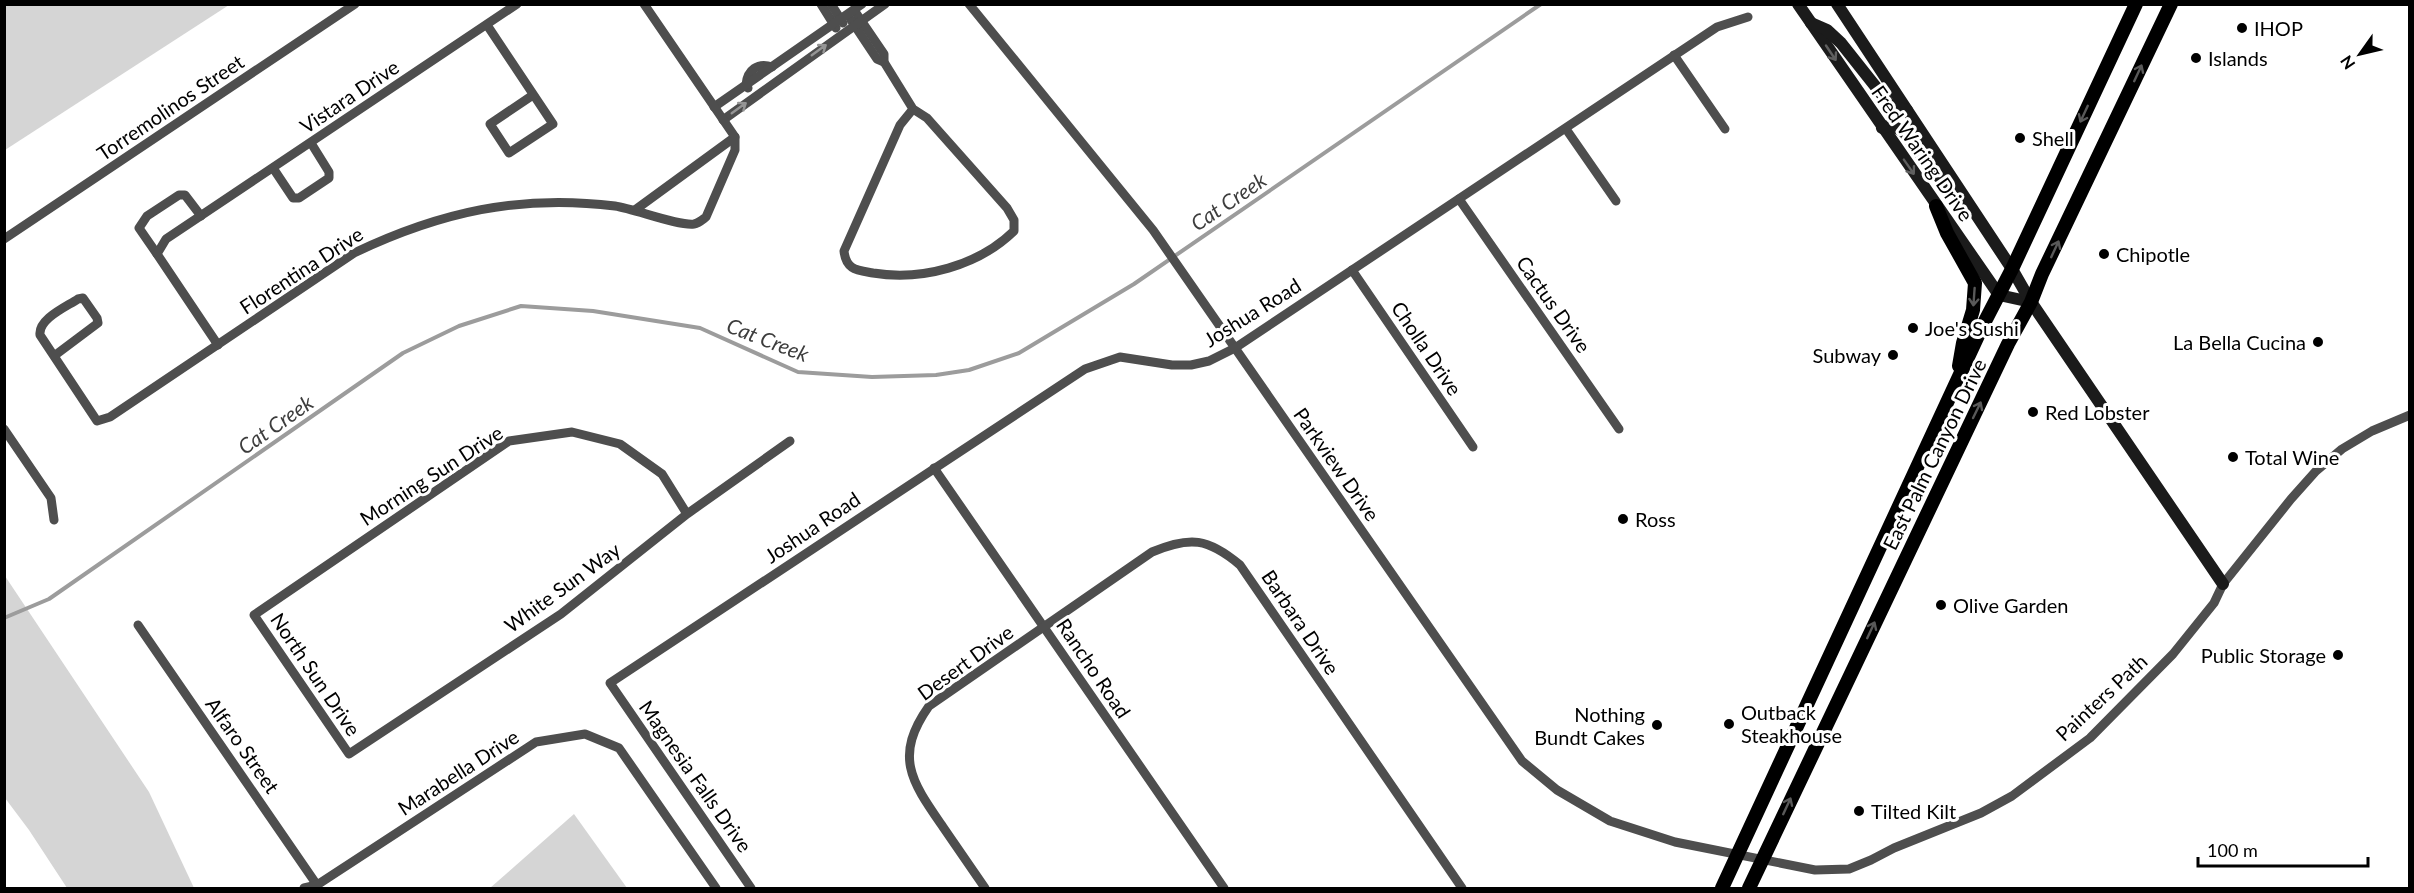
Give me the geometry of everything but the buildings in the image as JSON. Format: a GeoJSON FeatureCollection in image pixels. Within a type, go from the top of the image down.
{"type":"FeatureCollection","features":[{"type":"Feature","properties":{"kind":"main road","name":"Fred Waring Drive"},"geometry":{"type":"LineString","coordinates":[[1798,4],[1999,294]]}},
{"type":"Feature","properties":{"kind":"main road","name":"Fred Waring Drive"},"geometry":{"type":"LineString","coordinates":[[1837,4],[2012,269],[2031,302],[2223,584]]}},
{"type":"Feature","properties":{"kind":"main road","name":"East Palm Canyon Drive"},"geometry":{"type":"LineString","coordinates":[[1722,888],[2136,4]]}},
{"type":"Feature","properties":{"kind":"main road","name":"East Palm Canyon Drive"},"geometry":{"type":"LineString","coordinates":[[1749,888],[2008,344],[2031,302],[2171,4]]}},
{"type":"Feature","properties":{"kind":"main road"},"geometry":{"type":"LineString","coordinates":[[1811,23],[1827,30],[1841,43],[1891,106],[1907,110]]}},
{"type":"Feature","properties":{"kind":"main road"},"geometry":{"type":"LineString","coordinates":[[1882,128],[1891,125],[1904,132],[1934,173],[1960,192]]}},
{"type":"Feature","properties":{"kind":"main road"},"geometry":{"type":"LineString","coordinates":[[1936,206],[1947,233],[1975,283],[1974,310],[1963,343],[1957,383]]}},
{"type":"Feature","properties":{"kind":"main road"},"geometry":{"type":"LineString","coordinates":[[1999,294],[2031,302]]}},
{"type":"Feature","properties":{"kind":"street","name":"Torremolinos Street"},"geometry":{"type":"LineString","coordinates":[[4,239],[355,4]]}},
{"type":"Feature","properties":{"kind":"street","name":"Vistara Drive"},"geometry":{"type":"LineString","coordinates":[[157,254],[166,239],[517,4]]}},
{"type":"Feature","properties":{"kind":"street"},"geometry":{"type":"LineString","coordinates":[[634,210],[735,137],[644,4]]}},
{"type":"Feature","properties":{"kind":"street"},"geometry":{"type":"LineString","coordinates":[[723,120],[885,4]]}},
{"type":"Feature","properties":{"kind":"street","name":"Parkview Drive"},"geometry":{"type":"LineString","coordinates":[[969,4],[1153,230],[1522,761],[1557,790],[1610,821],[1675,842],[1738,855]]}},
{"type":"Feature","properties":{"kind":"street"},"geometry":{"type":"LineString","coordinates":[[826,5],[848,14]]}},
{"type":"Feature","properties":{"kind":"street"},"geometry":{"type":"LineString","coordinates":[[714,107],[848,14]]}},
{"type":"Feature","properties":{"kind":"street"},"geometry":{"type":"LineString","coordinates":[[848,14],[851,28]]}},
{"type":"Feature","properties":{"kind":"street"},"geometry":{"type":"LineString","coordinates":[[848,14],[851,28],[871,43],[877,59],[884,62],[913,108],[927,118],[1007,208],[1014,220],[1014,231],[1003,242],[948,268],[919,275],[890,276],[858,271],[849,266],[845,260],[844,251],[900,125],[913,108]]}},
{"type":"Feature","properties":{"kind":"street","name":"Joshua Road"},"geometry":{"type":"LineString","coordinates":[[610,683],[1085,369],[1120,357],[1191,365],[1209,361],[1235,348],[1717,27],[1748,17]]}},
{"type":"Feature","properties":{"kind":"street"},"geometry":{"type":"LineString","coordinates":[[487,25],[553,124],[509,153],[490,124],[533,95]]}},
{"type":"Feature","properties":{"kind":"street"},"geometry":{"type":"LineString","coordinates":[[1674,55],[1725,129]]}},
{"type":"Feature","properties":{"kind":"street"},"geometry":{"type":"LineString","coordinates":[[787,57],[794,68]]}},
{"type":"Feature","properties":{"kind":"street"},"geometry":{"type":"LineString","coordinates":[[746,85],[755,97]]}},
{"type":"Feature","properties":{"kind":"street"},"geometry":{"type":"LineString","coordinates":[[1566,129],[1616,201]]}},
{"type":"Feature","properties":{"kind":"street","name":"Florentina Drive"},"geometry":{"type":"LineString","coordinates":[[54,356],[97,421],[110,417],[354,253],[393,234],[441,218],[485,207],[533,202],[581,202],[634,210],[686,223],[701,222],[706,217],[735,150],[735,137]]}},
{"type":"Feature","properties":{"kind":"street"},"geometry":{"type":"LineString","coordinates":[[273,168],[293,198],[299,198],[329,178],[329,172],[311,143]]}},
{"type":"Feature","properties":{"kind":"street"},"geometry":{"type":"LineString","coordinates":[[201,216],[185,195],[179,195],[147,216],[139,228],[218,345]]}},
{"type":"Feature","properties":{"kind":"street","name":"Cactus Drive"},"geometry":{"type":"LineString","coordinates":[[1459,199],[1619,429]]}},
{"type":"Feature","properties":{"kind":"street","name":"Cholla Drive"},"geometry":{"type":"LineString","coordinates":[[1352,270],[1473,447]]}},
{"type":"Feature","properties":{"kind":"street"},"geometry":{"type":"LineString","coordinates":[[83,298],[98,323],[95,328],[54,356],[39,329],[43,323],[78,299],[83,298]]}},
{"type":"Feature","properties":{"kind":"street","name":"Painters Path"},"geometry":{"type":"LineString","coordinates":[[1738,855],[1815,870],[1849,869],[1981,813],[2012,796],[2098,730],[2173,654],[2214,603],[2223,584],[2316,471],[2342,449],[2372,431],[2409,415]]}},
{"type":"Feature","properties":{"kind":"street"},"geometry":{"type":"LineString","coordinates":[[4,429],[51,498],[54,520]]}},
{"type":"Feature","properties":{"kind":"street","name":"Morning Sun Drive"},"geometry":{"type":"LineString","coordinates":[[254,615],[508,441],[572,432],[620,444],[662,474],[687,514]]}},
{"type":"Feature","properties":{"kind":"street","name":"White Sun Way"},"geometry":{"type":"LineString","coordinates":[[349,754],[561,614],[687,514],[790,441]]}},
{"type":"Feature","properties":{"kind":"street","name":"Rancho Road"},"geometry":{"type":"LineString","coordinates":[[934,468],[1224,888]]}},
{"type":"Feature","properties":{"kind":"street","name":"Barbara Drive"},"geometry":{"type":"LineString","coordinates":[[1044,627],[1152,552],[1173,543],[1199,542],[1222,550],[1240,565],[1462,888]]}},
{"type":"Feature","properties":{"kind":"street","name":"North Sun Drive"},"geometry":{"type":"LineString","coordinates":[[254,615],[349,754]]}},
{"type":"Feature","properties":{"kind":"street","name":"Alfaro Street"},"geometry":{"type":"LineString","coordinates":[[138,625],[317,885]]}},
{"type":"Feature","properties":{"kind":"street","name":"Desert Drive"},"geometry":{"type":"LineString","coordinates":[[985,888],[921,795],[911,774],[909,750],[916,724],[929,706],[1044,627]]}},
{"type":"Feature","properties":{"kind":"street","name":"Magnesia Falls Drive"},"geometry":{"type":"LineString","coordinates":[[610,683],[751,888]]}},
{"type":"Feature","properties":{"kind":"street","name":"Marabella Drive"},"geometry":{"type":"LineString","coordinates":[[304,888],[317,885],[537,742],[585,734],[619,748],[716,888]]}},
{"type":"Feature","properties":{"kind":"shaded area"},"geometry":{"type":"Polygon","coordinates":[[[6,4],[229,4],[229,5],[5,150],[6,4]]]}},
{"type":"Feature","properties":{"kind":"shaded area"},"geometry":{"type":"Polygon","coordinates":[[[5,576],[149,792],[194,888],[67,888],[5,798],[5,576]]]}},
{"type":"Feature","properties":{"kind":"shaded area"},"geometry":{"type":"Polygon","coordinates":[[[574,814],[627,888],[490,888],[574,814]]]}},
{"type":"Feature","properties":{"kind":"waterway","name":"Cat Creek"},"geometry":{"type":"LineString","coordinates":[[4,618],[49,599],[403,353],[459,326],[521,306],[593,311],[700,328],[798,372],[872,377],[936,375],[969,370],[1019,353],[1134,284],[1541,4]]}},
{"type":"Feature","properties":{"kind":"place","name":"IHOP"},"geometry":{"type":"Point","coordinates":[2242,28]}},
{"type":"Feature","properties":{"kind":"place","name":"Islands"},"geometry":{"type":"Point","coordinates":[2196,58]}},
{"type":"Feature","properties":{"kind":"place","name":"Shell"},"geometry":{"type":"Point","coordinates":[2020,138]}},
{"type":"Feature","properties":{"kind":"place","name":"Chipotle"},"geometry":{"type":"Point","coordinates":[2104,254]}},
{"type":"Feature","properties":{"kind":"place","name":"Joe's Sushi"},"geometry":{"type":"Point","coordinates":[1913,328]}},
{"type":"Feature","properties":{"kind":"place","name":"La Bella Cucina"},"geometry":{"type":"Point","coordinates":[2318,342]}},
{"type":"Feature","properties":{"kind":"place","name":"Subway"},"geometry":{"type":"Point","coordinates":[1893,355]}},
{"type":"Feature","properties":{"kind":"place","name":"Red Lobster"},"geometry":{"type":"Point","coordinates":[2033,412]}},
{"type":"Feature","properties":{"kind":"place","name":"Total Wine"},"geometry":{"type":"Point","coordinates":[2233,457]}},
{"type":"Feature","properties":{"kind":"place","name":"Ross"},"geometry":{"type":"Point","coordinates":[1623,519]}},
{"type":"Feature","properties":{"kind":"place","name":"Olive Garden"},"geometry":{"type":"Point","coordinates":[1941,605]}},
{"type":"Feature","properties":{"kind":"place","name":"Public Storage"},"geometry":{"type":"Point","coordinates":[2338,655]}},
{"type":"Feature","properties":{"kind":"place","name":"Outback Steakhouse"},"geometry":{"type":"Point","coordinates":[1729,724]}},
{"type":"Feature","properties":{"kind":"place","name":"Nothing Bundt Cakes"},"geometry":{"type":"Point","coordinates":[1657,725]}},
{"type":"Feature","properties":{"kind":"place","name":"Tilted Kilt"},"geometry":{"type":"Point","coordinates":[1859,811]}}]}
